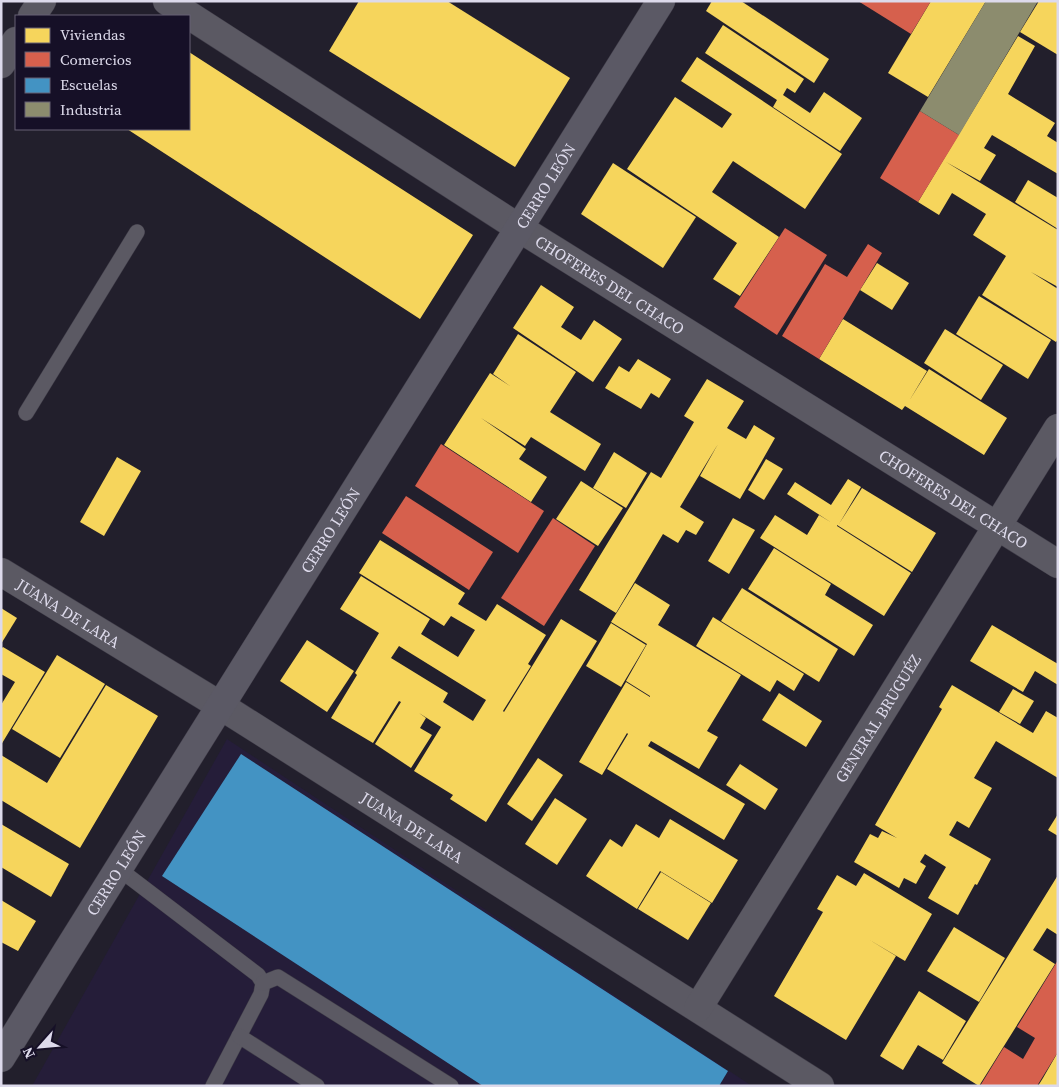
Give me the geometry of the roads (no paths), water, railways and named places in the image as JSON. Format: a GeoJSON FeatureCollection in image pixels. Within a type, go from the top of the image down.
{"type":"FeatureCollection","features":[{"type":"Feature","properties":{"kind":"street"},"geometry":{"type":"LineString","coordinates":[[33,15],[42,1]]}},
{"type":"Feature","properties":{"kind":"street","name":"CHOFERES DEL CHACO"},"geometry":{"type":"LineString","coordinates":[[167,1],[189,15]]}},
{"type":"Feature","properties":{"kind":"street","name":"CERRO LEÓN"},"geometry":{"type":"LineString","coordinates":[[1,1058],[661,1]]}},
{"type":"Feature","properties":{"kind":"street","name":"CHOFERES DEL CHACO"},"geometry":{"type":"LineString","coordinates":[[190,16],[519,228],[1058,564]]}},
{"type":"Feature","properties":{"kind":"street"},"geometry":{"type":"LineString","coordinates":[[1,64],[15,43]]}},
{"type":"Feature","properties":{"kind":"street","name":"GENERAL BRUGUÉZ"},"geometry":{"type":"LineString","coordinates":[[698,1008],[1058,428]]}},
{"type":"Feature","properties":{"kind":"street","name":"JUANA DE LARA"},"geometry":{"type":"LineString","coordinates":[[1,572],[221,706],[820,1086]]}},
{"type":"Feature","properties":{"kind":"lane"},"geometry":{"type":"LineString","coordinates":[[26,413],[137,232]]}},
{"type":"Feature","properties":{"kind":"lane"},"geometry":{"type":"LineString","coordinates":[[119,869],[258,975],[263,983],[261,994],[213,1086]]}},
{"type":"Feature","properties":{"kind":"lane"},"geometry":{"type":"LineString","coordinates":[[263,983],[278,977],[451,1086]]}},
{"type":"Feature","properties":{"kind":"lane"},"geometry":{"type":"LineString","coordinates":[[239,1036],[317,1086]]}}]}
